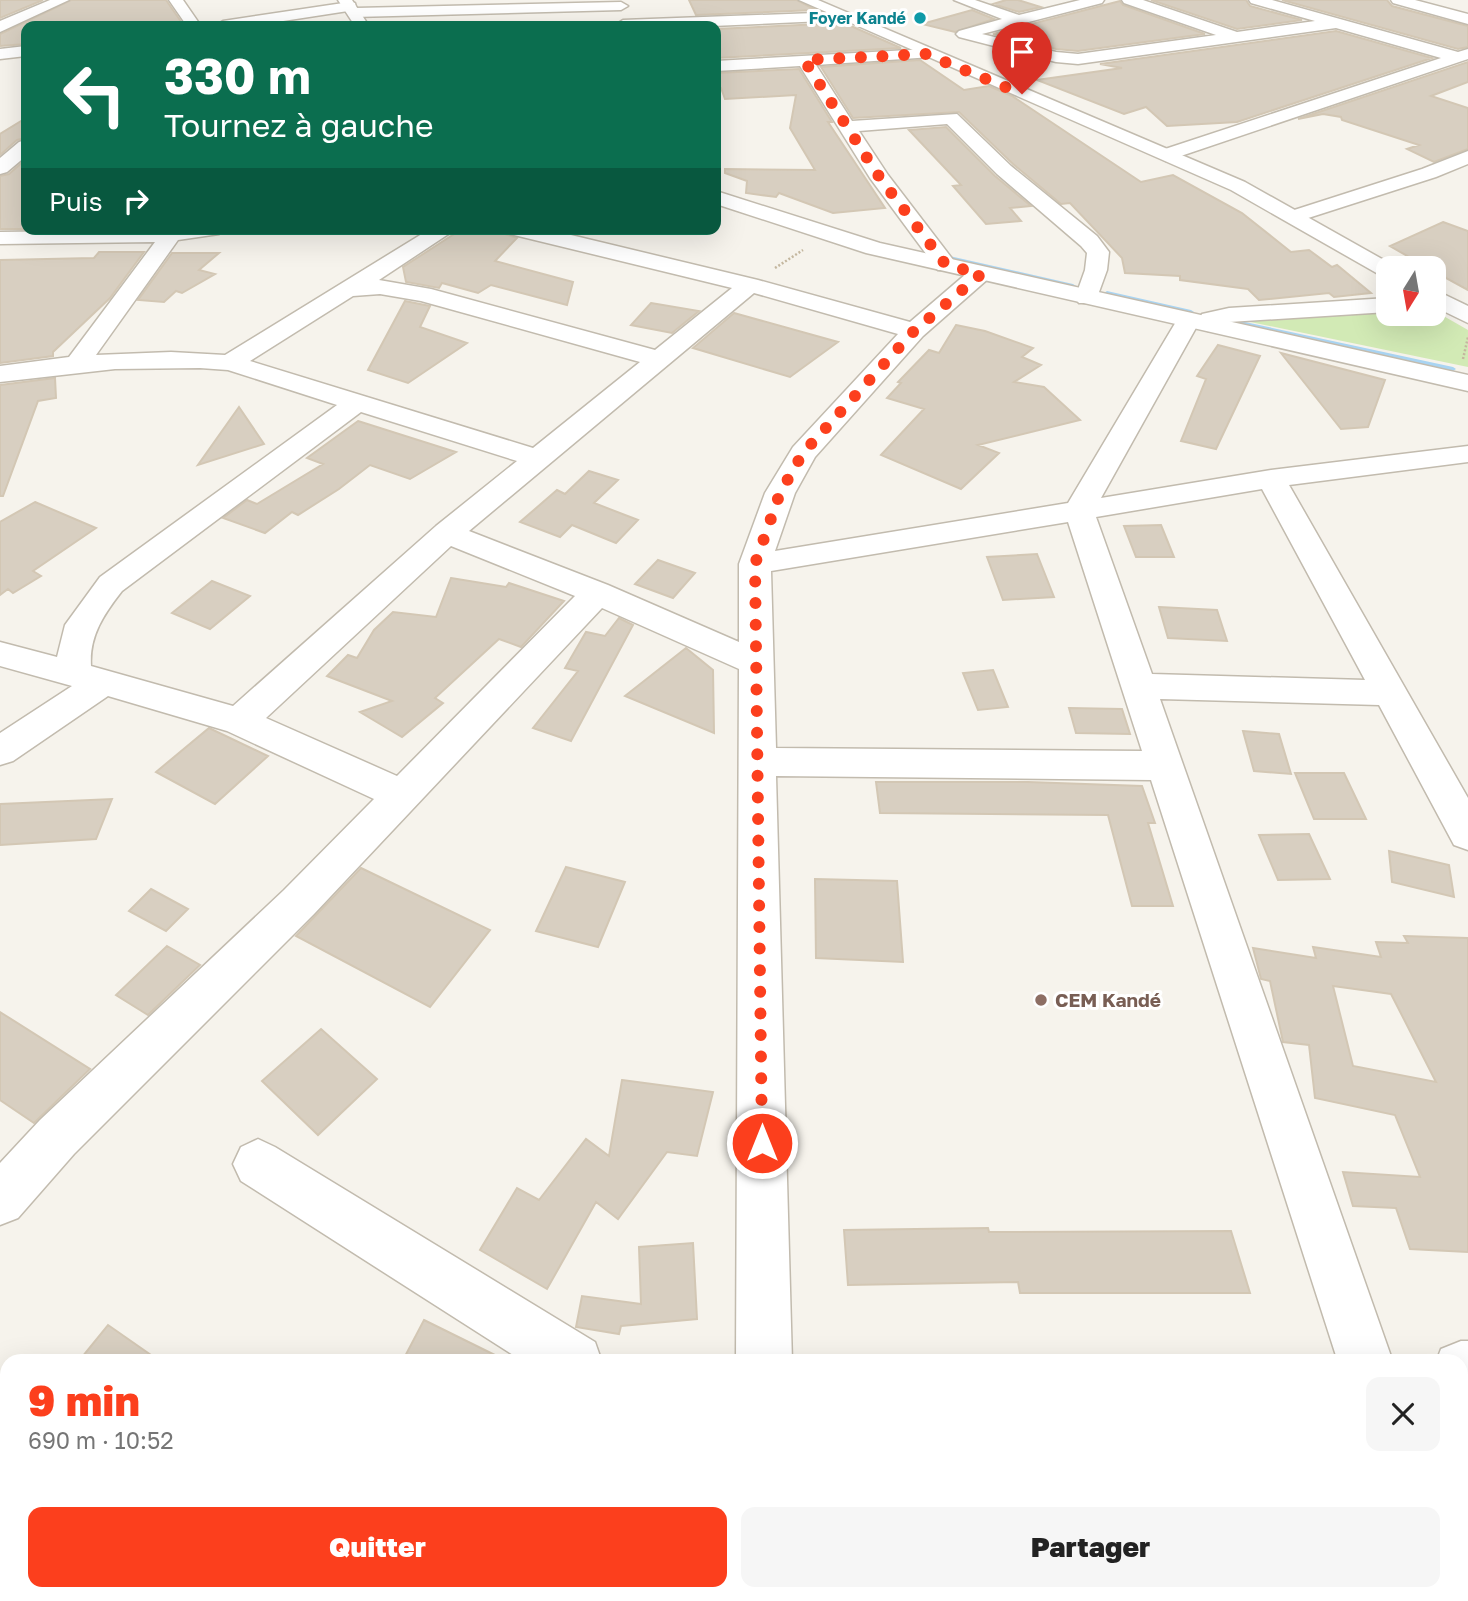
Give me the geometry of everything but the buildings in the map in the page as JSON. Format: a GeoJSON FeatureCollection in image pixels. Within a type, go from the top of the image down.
{"type":"FeatureCollection","features":[{"type":"Feature","properties":{"kind":"street"},"geometry":{"type":"LineString","coordinates":[[0,27],[62,0]]}},
{"type":"Feature","properties":{"kind":"street"},"geometry":{"type":"LineString","coordinates":[[176,0],[191,21]]}},
{"type":"Feature","properties":{"kind":"street"},"geometry":{"type":"LineString","coordinates":[[806,0],[842,17],[938,42],[1078,59],[1336,23]]}},
{"type":"Feature","properties":{"kind":"street"},"geometry":{"type":"LineString","coordinates":[[961,0],[1018,20]]}},
{"type":"Feature","properties":{"kind":"street"},"geometry":{"type":"LineString","coordinates":[[721,66],[804,60],[938,42],[1097,0]]}},
{"type":"Feature","properties":{"kind":"street"},"geometry":{"type":"LineString","coordinates":[[1129,0],[1236,36]]}},
{"type":"Feature","properties":{"kind":"street"},"geometry":{"type":"LineString","coordinates":[[1255,0],[1462,56]]}},
{"type":"Feature","properties":{"kind":"street"},"geometry":{"type":"LineString","coordinates":[[1288,9],[1323,0]]}},
{"type":"Feature","properties":{"kind":"street"},"geometry":{"type":"LineString","coordinates":[[1404,1],[1468,19]]}},
{"type":"Feature","properties":{"kind":"street"},"geometry":{"type":"LineString","coordinates":[[266,21],[353,11],[472,5],[621,3],[623,21]]}},
{"type":"Feature","properties":{"kind":"street"},"geometry":{"type":"LineString","coordinates":[[721,22],[842,17]]}},
{"type":"Feature","properties":{"kind":"street"},"geometry":{"type":"LineString","coordinates":[[938,42],[1166,155],[1238,186],[1376,263]]}},
{"type":"Feature","properties":{"kind":"street"},"geometry":{"type":"LineString","coordinates":[[0,54],[21,52]]}},
{"type":"Feature","properties":{"kind":"street"},"geometry":{"type":"LineString","coordinates":[[1166,155],[1462,56]]}},
{"type":"Feature","properties":{"kind":"street"},"geometry":{"type":"LineString","coordinates":[[804,60],[880,178],[964,269]]}},
{"type":"Feature","properties":{"kind":"street"},"geometry":{"type":"LineString","coordinates":[[847,127],[950,118],[965,135],[1089,241],[1098,252],[1096,270],[1087,298]]}},
{"type":"Feature","properties":{"kind":"street"},"geometry":{"type":"LineString","coordinates":[[0,140],[21,141]]}},
{"type":"Feature","properties":{"kind":"street"},"geometry":{"type":"LineString","coordinates":[[0,168],[21,150]]}},
{"type":"Feature","properties":{"kind":"street"},"geometry":{"type":"LineString","coordinates":[[1295,216],[1429,173],[1468,157]]}},
{"type":"Feature","properties":{"kind":"street"},"geometry":{"type":"LineString","coordinates":[[1429,173],[1455,182]]}},
{"type":"Feature","properties":{"kind":"street"},"geometry":{"type":"LineString","coordinates":[[721,199],[827,234],[964,269],[1468,383]]}},
{"type":"Feature","properties":{"kind":"street"},"geometry":{"type":"LineString","coordinates":[[0,238],[86,235]]}},
{"type":"Feature","properties":{"kind":"street"},"geometry":{"type":"LineString","coordinates":[[78,362],[171,235]]}},
{"type":"Feature","properties":{"kind":"street"},"geometry":{"type":"LineString","coordinates":[[230,363],[435,235]]}},
{"type":"Feature","properties":{"kind":"street"},"geometry":{"type":"LineString","coordinates":[[543,235],[750,285],[914,331]]}},
{"type":"Feature","properties":{"kind":"street"},"geometry":{"type":"LineString","coordinates":[[764,1354],[755,564],[780,493],[803,453],[914,331],[964,269]]}},
{"type":"Feature","properties":{"kind":"street"},"geometry":{"type":"LineString","coordinates":[[239,721],[447,533],[750,285]]}},
{"type":"Feature","properties":{"kind":"street"},"geometry":{"type":"LineString","coordinates":[[347,290],[380,287],[423,294],[658,359]]}},
{"type":"Feature","properties":{"kind":"street"},"geometry":{"type":"LineString","coordinates":[[1446,305],[1468,316]]}},
{"type":"Feature","properties":{"kind":"street"},"geometry":{"type":"LineString","coordinates":[[1079,510],[1199,322],[1229,315],[1376,306]]}},
{"type":"Feature","properties":{"kind":"street"},"geometry":{"type":"LineString","coordinates":[[0,374],[78,362],[157,359],[230,363],[536,458]]}},
{"type":"Feature","properties":{"kind":"street"},"geometry":{"type":"LineString","coordinates":[[88,679],[72,653],[78,631],[91,608],[111,584],[356,403]]}},
{"type":"Feature","properties":{"kind":"street"},"geometry":{"type":"LineString","coordinates":[[755,564],[1271,479],[1468,454]]}},
{"type":"Feature","properties":{"kind":"street"},"geometry":{"type":"LineString","coordinates":[[1271,479],[1468,834]]}},
{"type":"Feature","properties":{"kind":"street"},"geometry":{"type":"LineString","coordinates":[[1079,510],[1363,1354]]}},
{"type":"Feature","properties":{"kind":"street"},"geometry":{"type":"LineString","coordinates":[[447,533],[597,593],[757,663]]}},
{"type":"Feature","properties":{"kind":"street"},"geometry":{"type":"LineString","coordinates":[[0,1200],[57,1137],[299,902],[597,593]]}},
{"type":"Feature","properties":{"kind":"street"},"geometry":{"type":"LineString","coordinates":[[0,654],[239,721],[402,796]]}},
{"type":"Feature","properties":{"kind":"street"},"geometry":{"type":"LineString","coordinates":[[0,751],[88,679]]}},
{"type":"Feature","properties":{"kind":"street"},"geometry":{"type":"LineString","coordinates":[[1138,686],[1390,693]]}},
{"type":"Feature","properties":{"kind":"street"},"geometry":{"type":"LineString","coordinates":[[758,762],[1165,766]]}},
{"type":"Feature","properties":{"kind":"street"},"geometry":{"type":"LineString","coordinates":[[258,1164],[562,1354]]}},
{"type":"Feature","properties":{"kind":"path"},"geometry":{"type":"LineString","coordinates":[[750,285],[827,234]]}},
{"type":"Feature","properties":{"kind":"green space"},"geometry":{"type":"Polygon","coordinates":[[[1376,300],[1376,326],[1446,326],[1446,317],[1468,330],[1468,367],[1231,318],[1376,300]]]}},
{"type":"Feature","properties":{"kind":"waterway"},"geometry":{"type":"LineString","coordinates":[[945,257],[1073,286]]}},
{"type":"Feature","properties":{"kind":"waterway"},"geometry":{"type":"LineString","coordinates":[[1107,293],[1191,312]]}},
{"type":"Feature","properties":{"kind":"waterway"},"geometry":{"type":"LineString","coordinates":[[1231,321],[1453,369]]}},
{"type":"Feature","properties":{"kind":"place","name":"Foyer Kandé"},"geometry":{"type":"Point","coordinates":[920,18]}},
{"type":"Feature","properties":{"kind":"place","name":"CEM Kandé"},"geometry":{"type":"Point","coordinates":[1041,1000]}},
{"type":"Feature","properties":{"kind":"route"},"geometry":{"type":"LineString","coordinates":[[762,1143],[755,564],[780,493],[803,453],[914,331],[981,274],[946,265],[880,178],[804,60],[926,54],[1022,94]]}}]}
